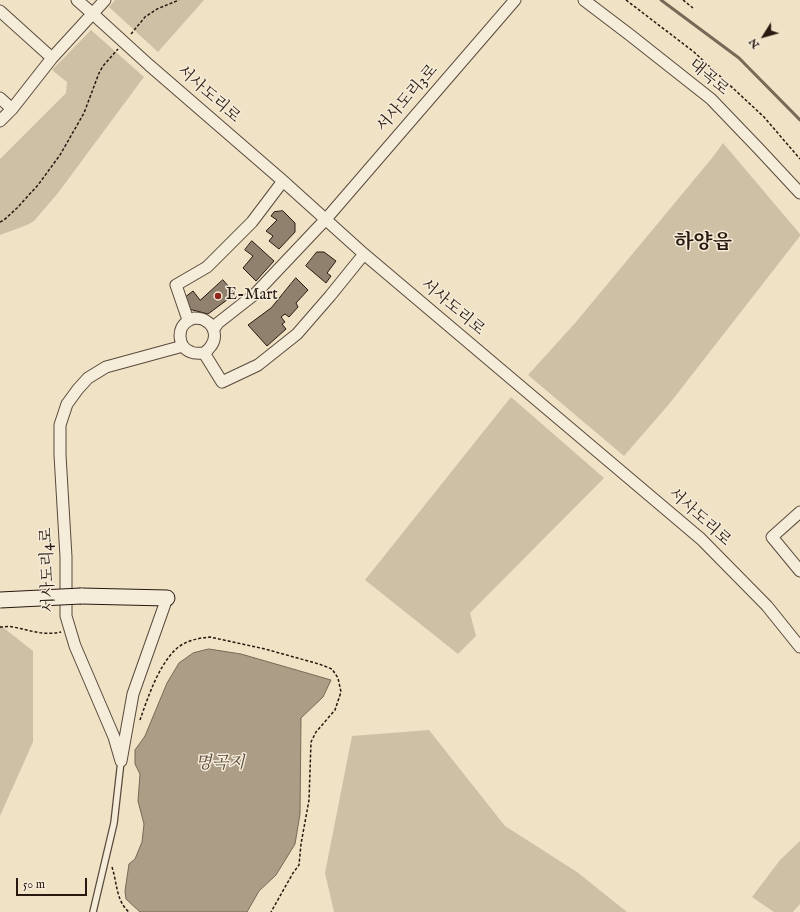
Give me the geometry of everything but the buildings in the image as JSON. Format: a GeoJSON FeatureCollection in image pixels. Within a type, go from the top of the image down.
{"type":"FeatureCollection","features":[{"type":"Feature","properties":{"kind":"street","name":"서사도리로"},"geometry":{"type":"LineString","coordinates":[[77,0],[364,254],[701,539],[767,606],[800,646]]}},
{"type":"Feature","properties":{"kind":"street"},"geometry":{"type":"LineString","coordinates":[[0,121],[12,109],[52,58],[94,14],[105,0]]}},
{"type":"Feature","properties":{"kind":"street","name":"서사도리3로"},"geometry":{"type":"LineString","coordinates":[[326,219],[515,0]]}},
{"type":"Feature","properties":{"kind":"street","name":"대곡로"},"geometry":{"type":"LineString","coordinates":[[584,0],[711,99],[800,193]]}},
{"type":"Feature","properties":{"kind":"street"},"geometry":{"type":"LineString","coordinates":[[0,11],[52,58]]}},
{"type":"Feature","properties":{"kind":"street"},"geometry":{"type":"LineString","coordinates":[[0,98],[12,109]]}},
{"type":"Feature","properties":{"kind":"street"},"geometry":{"type":"LineString","coordinates":[[188,320],[176,285],[207,267],[252,222],[283,181]]}},
{"type":"Feature","properties":{"kind":"street"},"geometry":{"type":"LineString","coordinates":[[214,329],[218,324],[255,294],[326,219]]}},
{"type":"Feature","properties":{"kind":"street"},"geometry":{"type":"LineString","coordinates":[[204,353],[222,382],[258,366],[297,334],[364,254]]}},
{"type":"Feature","properties":{"kind":"street"},"geometry":{"type":"LineString","coordinates":[[194,318],[206,320],[214,329],[214,341],[204,353],[191,352],[187,350],[180,341],[179,335],[181,329],[188,320],[194,318]]}},
{"type":"Feature","properties":{"kind":"street","name":"서사도리4로"},"geometry":{"type":"LineString","coordinates":[[122,761],[114,737],[75,646],[66,616],[66,557],[60,455],[60,425],[68,404],[78,389],[88,378],[106,367],[183,346]]}},
{"type":"Feature","properties":{"kind":"street"},"geometry":{"type":"LineString","coordinates":[[800,512],[772,537],[800,571]]}},
{"type":"Feature","properties":{"kind":"street"},"geometry":{"type":"LineString","coordinates":[[0,600],[82,596],[167,598],[133,694],[122,761]]}},
{"type":"Feature","properties":{"kind":"lane"},"geometry":{"type":"LineString","coordinates":[[93,912],[114,823],[122,761]]}},
{"type":"Feature","properties":{"kind":"path"},"geometry":{"type":"LineString","coordinates":[[0,222],[17,208],[38,185],[60,155],[84,113],[103,66],[145,17],[157,9],[178,0]]}},
{"type":"Feature","properties":{"kind":"path"},"geometry":{"type":"LineString","coordinates":[[626,0],[694,52],[764,117],[800,159]]}},
{"type":"Feature","properties":{"kind":"path"},"geometry":{"type":"LineString","coordinates":[[683,0],[693,8]]}},
{"type":"Feature","properties":{"kind":"path"},"geometry":{"type":"LineString","coordinates":[[0,627],[12,626],[38,633],[54,634],[70,630]]}},
{"type":"Feature","properties":{"kind":"path"},"geometry":{"type":"LineString","coordinates":[[138,723],[145,704],[165,662],[176,649],[187,642],[201,637],[210,637],[265,648],[332,669],[338,678],[341,692],[335,710],[316,732],[311,742],[309,800],[301,844],[299,865],[271,912]]}},
{"type":"Feature","properties":{"kind":"path"},"geometry":{"type":"LineString","coordinates":[[106,854],[114,875],[123,907],[129,912]]}},
{"type":"Feature","properties":{"kind":"shaded area"},"geometry":{"type":"Polygon","coordinates":[[[115,0],[204,0],[158,52],[109,7],[115,0]]]}},
{"type":"Feature","properties":{"kind":"shaded area"},"geometry":{"type":"Polygon","coordinates":[[[91,30],[144,77],[58,193],[34,221],[0,235],[0,159],[66,93],[67,82],[52,70],[91,30]]]}},
{"type":"Feature","properties":{"kind":"shaded area"},"geometry":{"type":"Polygon","coordinates":[[[723,143],[800,234],[800,236],[670,403],[624,456],[528,375],[576,322],[723,143]]]}},
{"type":"Feature","properties":{"kind":"shaded area"},"geometry":{"type":"Polygon","coordinates":[[[511,397],[604,478],[470,613],[476,636],[458,654],[365,580],[511,397]]]}},
{"type":"Feature","properties":{"kind":"shaded area"},"geometry":{"type":"Polygon","coordinates":[[[0,625],[33,651],[33,742],[0,816],[0,625]]]}},
{"type":"Feature","properties":{"kind":"shaded area"},"geometry":{"type":"Polygon","coordinates":[[[429,730],[505,826],[577,872],[627,912],[334,912],[325,873],[352,736],[429,730]]]}},
{"type":"Feature","properties":{"kind":"shaded area"},"geometry":{"type":"Polygon","coordinates":[[[800,841],[800,904],[793,912],[774,912],[752,897],[780,860],[800,841]]]}},
{"type":"Feature","properties":{"kind":"water","name":"명곡지"},"geometry":{"type":"Polygon","coordinates":[[[209,649],[241,654],[331,680],[323,697],[301,718],[300,814],[295,844],[276,875],[259,891],[247,912],[140,912],[126,899],[125,891],[129,864],[135,859],[142,842],[144,824],[138,801],[140,774],[135,764],[135,750],[145,736],[167,683],[179,663],[193,653],[209,649]]]}},
{"type":"Feature","properties":{"kind":"waterway"},"geometry":{"type":"LineString","coordinates":[[661,0],[739,58],[800,120]]}},
{"type":"Feature","properties":{"kind":"place","name":"E-Mart"},"geometry":{"type":"Point","coordinates":[218,296]}},
{"type":"Feature","properties":{"kind":"district","name":"하양읍"},"geometry":{"type":"Point","coordinates":[703,244]}}]}
